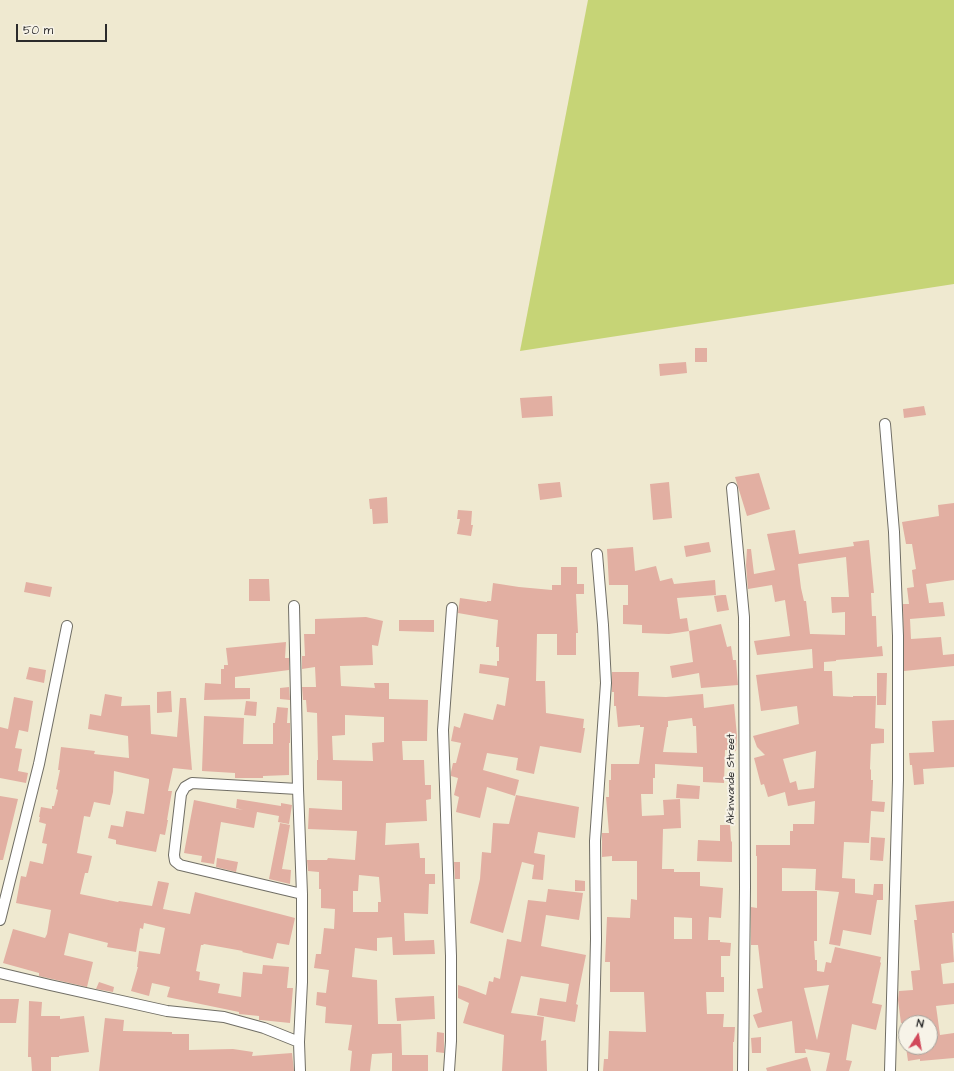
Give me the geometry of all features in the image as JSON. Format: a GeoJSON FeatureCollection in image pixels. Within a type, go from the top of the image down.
{"type":"FeatureCollection","features":[{"type":"Feature","properties":{"kind":"street"},"geometry":{"type":"LineString","coordinates":[[885,424],[894,532],[898,636],[898,780],[890,1071]]}},
{"type":"Feature","properties":{"kind":"street","name":"Akinwande Street"},"geometry":{"type":"LineString","coordinates":[[732,488],[744,617],[745,887],[743,1071]]}},
{"type":"Feature","properties":{"kind":"street"},"geometry":{"type":"LineString","coordinates":[[593,1071],[596,940],[595,840],[606,683],[597,554]]}},
{"type":"Feature","properties":{"kind":"street"},"geometry":{"type":"LineString","coordinates":[[294,606],[302,894],[302,982],[299,1042],[300,1071]]}},
{"type":"Feature","properties":{"kind":"street"},"geometry":{"type":"LineString","coordinates":[[449,1071],[451,956],[443,730],[452,608]]}},
{"type":"Feature","properties":{"kind":"street"},"geometry":{"type":"LineString","coordinates":[[0,920],[4,891],[39,764],[67,626]]}},
{"type":"Feature","properties":{"kind":"street"},"geometry":{"type":"LineString","coordinates":[[298,789],[192,783],[185,787],[181,794],[174,855],[176,861],[180,865],[302,894]]}},
{"type":"Feature","properties":{"kind":"street"},"geometry":{"type":"LineString","coordinates":[[0,973],[168,1011],[224,1017],[264,1028],[299,1042]]}},
{"type":"Feature","properties":{"kind":"green space"},"geometry":{"type":"Polygon","coordinates":[[[588,0],[954,0],[954,284],[520,351],[588,0]]]}},
{"type":"Feature","properties":{"kind":"building"},"geometry":{"type":"Polygon","coordinates":[[[695,348],[707,348],[707,362],[695,362],[695,348]]]}},
{"type":"Feature","properties":{"kind":"building"},"geometry":{"type":"Polygon","coordinates":[[[686,362],[687,373],[660,376],[659,364],[686,362]]]}},
{"type":"Feature","properties":{"kind":"building"},"geometry":{"type":"Polygon","coordinates":[[[552,396],[553,416],[522,418],[520,398],[552,396]]]}},
{"type":"Feature","properties":{"kind":"building"},"geometry":{"type":"Polygon","coordinates":[[[924,406],[926,415],[904,418],[903,409],[924,406]]]}},
{"type":"Feature","properties":{"kind":"building"},"geometry":{"type":"Polygon","coordinates":[[[759,473],[770,509],[747,516],[735,477],[759,473]]]}},
{"type":"Feature","properties":{"kind":"building"},"geometry":{"type":"Polygon","coordinates":[[[560,482],[562,497],[540,500],[538,484],[560,482]]]}},
{"type":"Feature","properties":{"kind":"building"},"geometry":{"type":"Polygon","coordinates":[[[669,482],[672,518],[653,520],[650,484],[669,482]]]}},
{"type":"Feature","properties":{"kind":"building"},"geometry":{"type":"Polygon","coordinates":[[[387,497],[388,523],[373,524],[372,509],[370,509],[369,499],[387,497]]]}},
{"type":"Feature","properties":{"kind":"building"},"geometry":{"type":"Polygon","coordinates":[[[954,503],[954,580],[926,584],[929,603],[943,602],[945,616],[910,619],[911,639],[941,637],[943,655],[954,654],[954,666],[904,671],[903,604],[909,604],[907,588],[914,587],[912,570],[916,569],[912,544],[906,544],[902,522],[939,516],[938,505],[954,503]]]}},
{"type":"Feature","properties":{"kind":"building"},"geometry":{"type":"Polygon","coordinates":[[[458,510],[472,511],[471,525],[473,525],[471,536],[457,534],[460,519],[457,519],[458,510]]]}},
{"type":"Feature","properties":{"kind":"building"},"geometry":{"type":"Polygon","coordinates":[[[795,530],[799,554],[854,546],[853,542],[869,540],[874,593],[871,593],[872,616],[876,616],[877,647],[882,646],[883,656],[824,662],[824,671],[832,671],[833,696],[876,696],[875,728],[884,729],[884,743],[871,744],[870,769],[871,780],[873,780],[872,801],[885,802],[884,812],[871,811],[869,843],[844,842],[842,878],[855,879],[855,893],[873,895],[874,884],[883,884],[883,900],[877,900],[871,935],[843,930],[840,946],[829,944],[839,892],[815,890],[816,869],[782,868],[782,891],[817,891],[817,941],[814,941],[817,971],[824,972],[826,962],[831,963],[835,947],[881,957],[872,1003],[882,1005],[876,1030],[852,1024],[846,1060],[852,1061],[849,1071],[826,1071],[830,1053],[805,1049],[806,1053],[795,1053],[792,1021],[758,1028],[753,1015],[762,1012],[757,989],[763,988],[758,945],[751,945],[751,907],[757,908],[756,845],[790,845],[790,831],[793,831],[793,824],[814,824],[815,801],[788,806],[785,792],[768,797],[764,784],[761,785],[754,758],[765,755],[757,747],[753,736],[799,724],[797,706],[761,711],[756,675],[813,668],[812,649],[757,655],[754,641],[790,636],[785,600],[775,602],[772,585],[748,589],[746,565],[747,549],[751,549],[754,574],[775,570],[767,534],[795,530]],[[846,557],[798,564],[801,588],[804,601],[806,601],[810,634],[845,635],[845,612],[832,613],[831,597],[849,597],[846,557]],[[816,751],[783,759],[790,783],[796,781],[798,790],[814,788],[816,751]],[[829,985],[804,988],[817,1040],[829,985]]]}},
{"type":"Feature","properties":{"kind":"building"},"geometry":{"type":"Polygon","coordinates":[[[709,542],[711,552],[686,557],[684,546],[709,542]]]}},
{"type":"Feature","properties":{"kind":"building"},"geometry":{"type":"Polygon","coordinates":[[[633,547],[635,571],[656,566],[660,581],[672,578],[674,584],[715,580],[716,595],[677,598],[680,619],[687,618],[689,631],[669,634],[642,633],[642,625],[623,624],[623,605],[628,605],[628,585],[609,585],[607,549],[633,547]]]}},
{"type":"Feature","properties":{"kind":"building"},"geometry":{"type":"Polygon","coordinates":[[[561,567],[577,567],[577,584],[584,584],[584,594],[576,594],[578,633],[576,633],[576,655],[557,655],[557,634],[537,634],[536,681],[545,681],[546,713],[584,719],[583,728],[585,728],[581,753],[540,746],[534,774],[516,770],[518,758],[487,753],[483,770],[519,780],[515,796],[487,787],[480,818],[456,812],[459,797],[454,795],[458,778],[451,776],[451,772],[453,763],[456,763],[461,743],[451,741],[454,726],[460,728],[464,713],[493,720],[497,704],[505,706],[509,678],[479,673],[480,664],[497,666],[497,661],[499,661],[499,647],[496,647],[498,620],[458,613],[460,598],[487,602],[491,601],[493,583],[552,590],[552,585],[561,585],[561,567]]]}},
{"type":"Feature","properties":{"kind":"building"},"geometry":{"type":"Polygon","coordinates":[[[249,579],[269,579],[270,601],[249,601],[249,579]]]}},
{"type":"Feature","properties":{"kind":"building"},"geometry":{"type":"Polygon","coordinates":[[[26,582],[52,587],[50,597],[24,592],[26,582]]]}},
{"type":"Feature","properties":{"kind":"building"},"geometry":{"type":"Polygon","coordinates":[[[726,595],[729,610],[717,612],[714,596],[726,595]]]}},
{"type":"Feature","properties":{"kind":"building"},"geometry":{"type":"Polygon","coordinates":[[[366,617],[383,621],[378,646],[372,645],[373,665],[340,666],[341,686],[375,688],[374,683],[389,683],[389,699],[428,700],[427,741],[402,741],[403,760],[424,760],[425,785],[431,785],[431,799],[426,800],[427,821],[386,823],[385,845],[419,843],[420,858],[425,858],[425,874],[435,874],[435,884],[429,884],[428,914],[404,913],[405,941],[434,940],[435,954],[393,955],[392,937],[377,938],[377,951],[355,948],[352,977],[377,980],[378,1024],[401,1024],[402,1055],[428,1055],[428,1071],[392,1071],[392,1053],[372,1054],[370,1071],[350,1071],[352,1051],[348,1050],[352,1025],[325,1023],[326,1007],[316,1005],[317,992],[326,993],[329,970],[314,968],[316,954],[321,954],[324,928],[334,929],[335,909],[321,908],[319,872],[308,871],[307,860],[327,860],[328,858],[355,860],[357,831],[308,829],[309,808],[342,810],[342,781],[317,780],[317,713],[307,712],[306,700],[303,700],[302,687],[316,687],[315,667],[302,669],[302,656],[305,656],[304,634],[315,634],[315,619],[366,617]],[[345,715],[345,735],[332,736],[333,760],[373,761],[372,743],[384,742],[384,717],[345,715]],[[359,875],[358,891],[353,891],[353,912],[378,912],[378,902],[381,902],[379,877],[359,875]]]}},
{"type":"Feature","properties":{"kind":"building"},"geometry":{"type":"Polygon","coordinates":[[[399,620],[434,620],[434,632],[399,631],[399,620]]]}},
{"type":"Feature","properties":{"kind":"building"},"geometry":{"type":"Polygon","coordinates":[[[721,624],[727,647],[731,646],[733,660],[736,660],[738,685],[701,688],[699,673],[672,678],[670,666],[693,662],[689,631],[721,624]]]}},
{"type":"Feature","properties":{"kind":"building"},"geometry":{"type":"Polygon","coordinates":[[[286,642],[285,658],[289,658],[289,670],[235,677],[235,688],[250,688],[250,699],[204,700],[205,683],[221,684],[221,669],[224,669],[224,665],[228,665],[226,648],[286,642]]]}},
{"type":"Feature","properties":{"kind":"building"},"geometry":{"type":"Polygon","coordinates":[[[29,667],[46,670],[44,683],[26,679],[29,667]]]}},
{"type":"Feature","properties":{"kind":"building"},"geometry":{"type":"Polygon","coordinates":[[[612,672],[639,672],[638,696],[666,697],[703,694],[704,708],[734,704],[737,736],[736,751],[725,750],[724,783],[703,782],[703,767],[655,764],[653,794],[641,794],[642,816],[664,815],[663,800],[680,799],[681,828],[663,829],[662,869],[674,869],[674,872],[700,872],[700,886],[723,888],[721,918],[709,917],[708,940],[720,940],[720,942],[731,943],[730,956],[721,956],[721,977],[724,977],[724,992],[706,992],[707,1014],[724,1014],[723,1027],[735,1027],[733,1042],[733,1071],[603,1071],[604,1059],[608,1059],[609,1031],[646,1032],[644,992],[610,992],[610,962],[605,962],[607,917],[630,918],[631,899],[637,900],[637,861],[612,861],[612,856],[602,857],[602,833],[609,833],[606,797],[609,797],[611,764],[639,764],[644,727],[640,727],[640,725],[618,727],[616,706],[614,706],[614,692],[612,692],[612,672]],[[692,718],[668,721],[663,752],[697,753],[696,726],[693,726],[692,718]],[[674,917],[674,939],[692,939],[692,918],[674,917]]]}},
{"type":"Feature","properties":{"kind":"building"},"geometry":{"type":"Polygon","coordinates":[[[877,673],[887,673],[886,705],[877,705],[877,673]]]}},
{"type":"Feature","properties":{"kind":"building"},"geometry":{"type":"Polygon","coordinates":[[[289,687],[290,700],[280,699],[280,688],[289,687]]]}},
{"type":"Feature","properties":{"kind":"building"},"geometry":{"type":"Polygon","coordinates":[[[171,691],[172,712],[157,713],[157,692],[171,691]]]}},
{"type":"Feature","properties":{"kind":"building"},"geometry":{"type":"Polygon","coordinates":[[[105,694],[122,697],[121,706],[150,705],[151,734],[177,737],[180,698],[186,698],[192,770],[173,768],[168,791],[172,791],[165,835],[160,834],[156,852],[116,844],[116,840],[108,838],[111,825],[123,827],[126,811],[144,814],[149,782],[149,779],[114,771],[113,792],[110,805],[94,802],[90,817],[84,816],[77,853],[92,856],[88,873],[85,873],[80,894],[118,902],[152,906],[158,881],[169,883],[163,909],[190,914],[195,892],[295,918],[289,945],[277,943],[273,959],[242,952],[243,951],[204,944],[201,945],[196,971],[200,972],[199,980],[220,984],[218,993],[241,997],[243,972],[262,974],[263,965],[289,967],[287,988],[293,988],[290,1023],[259,1020],[259,1016],[239,1014],[239,1012],[167,997],[170,987],[152,983],[149,996],[131,991],[138,967],[139,951],[160,954],[165,928],[144,923],[143,929],[140,928],[136,952],[107,947],[108,943],[69,933],[64,955],[93,962],[87,987],[39,976],[39,973],[3,963],[13,929],[45,938],[47,934],[51,910],[16,903],[21,876],[26,877],[30,861],[43,864],[47,844],[42,843],[46,824],[39,822],[39,817],[41,807],[52,809],[52,806],[54,806],[58,790],[56,789],[60,770],[58,770],[61,747],[95,751],[94,754],[129,758],[128,736],[88,729],[90,714],[101,716],[105,694]]]}},
{"type":"Feature","properties":{"kind":"building"},"geometry":{"type":"Polygon","coordinates":[[[14,697],[33,701],[28,732],[19,730],[15,748],[22,749],[18,771],[28,773],[26,783],[0,778],[0,727],[8,729],[14,697]]]}},
{"type":"Feature","properties":{"kind":"building"},"geometry":{"type":"Polygon","coordinates":[[[246,701],[257,702],[256,716],[244,715],[246,701]]]}},
{"type":"Feature","properties":{"kind":"building"},"geometry":{"type":"Polygon","coordinates":[[[277,707],[288,708],[287,723],[290,723],[289,775],[263,776],[263,778],[235,778],[235,773],[202,771],[204,716],[244,718],[243,744],[273,744],[273,723],[275,723],[277,707]]]}},
{"type":"Feature","properties":{"kind":"building"},"geometry":{"type":"Polygon","coordinates":[[[954,720],[954,767],[923,769],[924,784],[914,785],[909,753],[934,752],[932,721],[954,720]]]}},
{"type":"Feature","properties":{"kind":"building"},"geometry":{"type":"Polygon","coordinates":[[[677,784],[700,786],[699,799],[676,798],[677,784]]]}},
{"type":"Feature","properties":{"kind":"building"},"geometry":{"type":"Polygon","coordinates":[[[516,795],[579,807],[575,838],[538,832],[534,853],[545,855],[543,880],[532,879],[534,865],[522,862],[503,933],[470,923],[480,879],[482,852],[491,853],[493,823],[509,824],[516,795]]]}},
{"type":"Feature","properties":{"kind":"building"},"geometry":{"type":"Polygon","coordinates":[[[0,796],[18,799],[3,860],[0,860],[0,796]]]}},
{"type":"Feature","properties":{"kind":"building"},"geometry":{"type":"Polygon","coordinates":[[[237,799],[281,806],[281,803],[292,805],[289,824],[278,822],[279,816],[257,812],[254,828],[221,822],[214,864],[201,862],[202,856],[184,853],[194,800],[243,810],[236,808],[237,799]]]}},
{"type":"Feature","properties":{"kind":"building"},"geometry":{"type":"Polygon","coordinates":[[[280,823],[290,825],[282,869],[291,870],[290,884],[269,879],[280,823]]]}},
{"type":"Feature","properties":{"kind":"building"},"geometry":{"type":"Polygon","coordinates":[[[720,825],[730,825],[732,862],[697,861],[698,840],[720,841],[720,825]]]}},
{"type":"Feature","properties":{"kind":"building"},"geometry":{"type":"Polygon","coordinates":[[[871,837],[885,838],[883,861],[870,860],[871,837]]]}},
{"type":"Feature","properties":{"kind":"building"},"geometry":{"type":"Polygon","coordinates":[[[217,858],[238,862],[236,872],[216,867],[217,858]]]}},
{"type":"Feature","properties":{"kind":"building"},"geometry":{"type":"Polygon","coordinates":[[[454,862],[460,862],[460,879],[455,879],[454,862]]]}},
{"type":"Feature","properties":{"kind":"building"},"geometry":{"type":"Polygon","coordinates":[[[575,880],[585,881],[585,891],[575,891],[575,880]]]}},
{"type":"Feature","properties":{"kind":"building"},"geometry":{"type":"Polygon","coordinates":[[[548,889],[583,893],[579,920],[546,915],[541,946],[586,955],[576,1004],[578,1005],[575,1022],[537,1015],[540,998],[566,1002],[569,984],[521,976],[511,1013],[544,1017],[541,1041],[546,1040],[547,1071],[502,1071],[504,1035],[463,1023],[469,1003],[458,998],[458,985],[486,995],[489,981],[493,982],[494,977],[500,979],[507,939],[521,942],[528,900],[546,902],[548,889]]]}},
{"type":"Feature","properties":{"kind":"building"},"geometry":{"type":"Polygon","coordinates":[[[954,901],[954,933],[952,933],[954,962],[941,964],[943,984],[954,983],[954,1004],[936,1006],[937,1015],[900,1015],[898,1000],[899,991],[913,990],[911,971],[920,970],[914,920],[917,920],[915,905],[954,901]]]}},
{"type":"Feature","properties":{"kind":"building"},"geometry":{"type":"Polygon","coordinates":[[[99,982],[114,987],[113,992],[96,989],[99,982]]]}},
{"type":"Feature","properties":{"kind":"building"},"geometry":{"type":"Polygon","coordinates":[[[434,996],[435,1019],[397,1021],[395,998],[434,996]]]}},
{"type":"Feature","properties":{"kind":"building"},"geometry":{"type":"Polygon","coordinates":[[[0,999],[19,999],[16,1023],[0,1023],[0,999]]]}},
{"type":"Feature","properties":{"kind":"building"},"geometry":{"type":"Polygon","coordinates":[[[29,1001],[42,1002],[41,1016],[60,1016],[60,1019],[84,1016],[89,1052],[51,1057],[51,1071],[32,1071],[31,1057],[28,1057],[29,1001]]]}},
{"type":"Feature","properties":{"kind":"building"},"geometry":{"type":"Polygon","coordinates":[[[105,1018],[124,1020],[123,1031],[172,1032],[172,1034],[189,1034],[189,1050],[233,1049],[253,1052],[252,1056],[292,1053],[294,1071],[99,1071],[105,1018]]]}},
{"type":"Feature","properties":{"kind":"building"},"geometry":{"type":"Polygon","coordinates":[[[938,1020],[940,1035],[954,1033],[954,1058],[920,1061],[920,1059],[908,1061],[907,1055],[938,1055],[938,1020]]]}},
{"type":"Feature","properties":{"kind":"building"},"geometry":{"type":"Polygon","coordinates":[[[437,1032],[444,1033],[444,1053],[436,1052],[437,1032]]]}},
{"type":"Feature","properties":{"kind":"building"},"geometry":{"type":"Polygon","coordinates":[[[761,1037],[761,1053],[752,1053],[751,1038],[761,1037]]]}},
{"type":"Feature","properties":{"kind":"building"},"geometry":{"type":"Polygon","coordinates":[[[807,1057],[811,1071],[767,1071],[766,1068],[807,1057]]]}}]}
